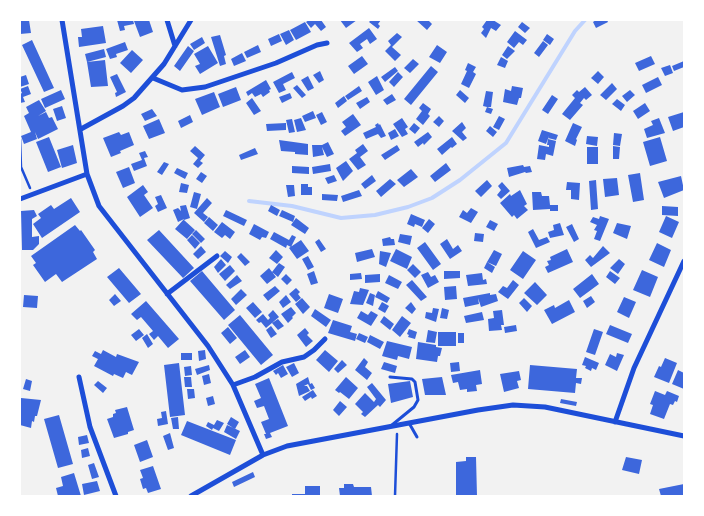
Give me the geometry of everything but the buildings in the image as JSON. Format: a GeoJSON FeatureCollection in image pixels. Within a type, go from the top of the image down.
{"type":"FeatureCollection","features":[{"type":"Feature","properties":{"kind":"street"},"geometry":{"type":"LineString","coordinates":[[62,20],[87,174],[99,206],[208,346],[233,385],[264,455]]}},
{"type":"Feature","properties":{"kind":"street"},"geometry":{"type":"LineString","coordinates":[[168,20],[175,46]]}},
{"type":"Feature","properties":{"kind":"street"},"geometry":{"type":"LineString","coordinates":[[81,129],[134,98],[153,78],[191,20]]}},
{"type":"Feature","properties":{"kind":"street"},"geometry":{"type":"LineString","coordinates":[[153,78],[182,90],[205,87],[240,76],[317,45],[327,43]]}},
{"type":"Feature","properties":{"kind":"street"},"geometry":{"type":"LineString","coordinates":[[20,199],[87,174]]}},
{"type":"Feature","properties":{"kind":"street"},"geometry":{"type":"LineString","coordinates":[[167,294],[217,256]]}},
{"type":"Feature","properties":{"kind":"street"},"geometry":{"type":"LineString","coordinates":[[615,422],[634,368],[684,261]]}},
{"type":"Feature","properties":{"kind":"street"},"geometry":{"type":"LineString","coordinates":[[233,385],[255,377],[282,362],[304,357],[325,339]]}},
{"type":"Feature","properties":{"kind":"street"},"geometry":{"type":"LineString","coordinates":[[79,377],[90,427],[116,496]]}},
{"type":"Feature","properties":{"kind":"street"},"geometry":{"type":"LineString","coordinates":[[191,496],[264,455],[287,446],[513,405],[544,407],[684,436]]}},
{"type":"Feature","properties":{"kind":"lane"},"geometry":{"type":"LineString","coordinates":[[390,377],[412,378],[415,382],[418,400],[414,407],[391,426]]}},
{"type":"Feature","properties":{"kind":"lane"},"geometry":{"type":"LineString","coordinates":[[409,423],[417,437]]}},
{"type":"Feature","properties":{"kind":"path"},"geometry":{"type":"LineString","coordinates":[[20,138],[21,167],[33,194]]}},
{"type":"Feature","properties":{"kind":"path"},"geometry":{"type":"LineString","coordinates":[[395,496],[397,425]]}},
{"type":"Feature","properties":{"kind":"waterway"},"geometry":{"type":"LineString","coordinates":[[249,201],[292,206],[341,218],[375,215],[408,207],[432,198],[460,180],[506,143],[575,31],[585,20]]}}]}
